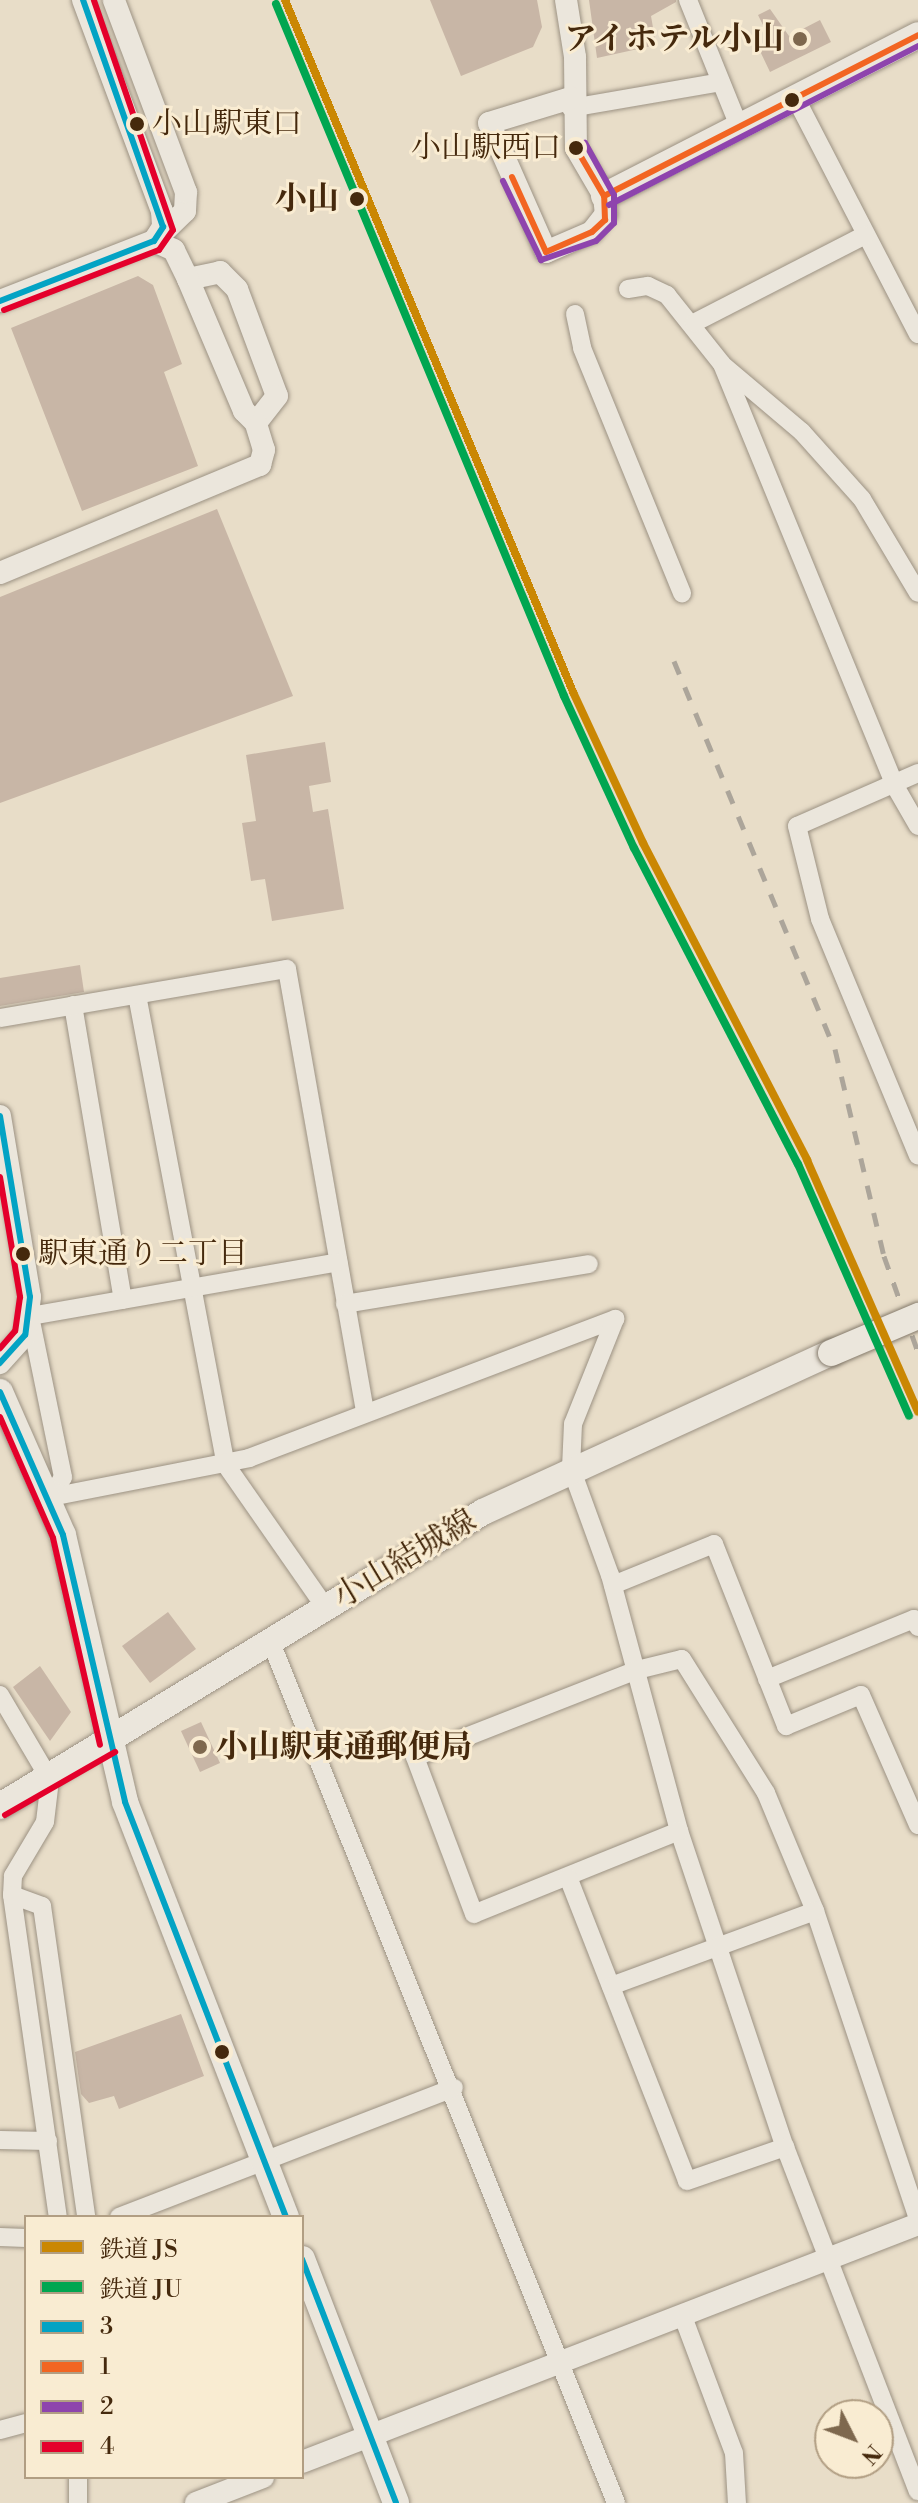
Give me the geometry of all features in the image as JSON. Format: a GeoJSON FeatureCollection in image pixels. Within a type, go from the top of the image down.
{"type":"FeatureCollection","features":[{"type":"Feature","properties":{"kind":"main road"},"geometry":{"type":"LineString","coordinates":[[596,186],[739,126],[918,35]]}},
{"type":"Feature","properties":{"kind":"main road","name":"小山結城線"},"geometry":{"type":"LineString","coordinates":[[0,1806],[50,1780],[270,1640],[483,1512],[571,1468],[709,1413],[831,1353],[918,1316]]}},
{"type":"Feature","properties":{"kind":"main road"},"geometry":{"type":"LineString","coordinates":[[0,1392],[51,1497],[125,1802],[285,2215]]}},
{"type":"Feature","properties":{"kind":"main road"},"geometry":{"type":"LineString","coordinates":[[304,2264],[396,2503]]}},
{"type":"Feature","properties":{"kind":"street"},"geometry":{"type":"LineString","coordinates":[[83,0],[162,211],[163,227],[154,241]]}},
{"type":"Feature","properties":{"kind":"street"},"geometry":{"type":"LineString","coordinates":[[0,301],[154,241],[181,219],[186,192],[114,0]]}},
{"type":"Feature","properties":{"kind":"street"},"geometry":{"type":"LineString","coordinates":[[566,0],[575,57],[571,103],[596,186],[601,225],[546,252],[489,123],[571,103],[721,82]]}},
{"type":"Feature","properties":{"kind":"street"},"geometry":{"type":"LineString","coordinates":[[688,0],[739,126]]}},
{"type":"Feature","properties":{"kind":"street"},"geometry":{"type":"LineString","coordinates":[[795,97],[918,334]]}},
{"type":"Feature","properties":{"kind":"street"},"geometry":{"type":"LineString","coordinates":[[694,323],[865,235]]}},
{"type":"Feature","properties":{"kind":"street"},"geometry":{"type":"LineString","coordinates":[[0,573],[254,470],[264,450],[256,423],[244,411],[174,250],[154,241]]}},
{"type":"Feature","properties":{"kind":"street"},"geometry":{"type":"LineString","coordinates":[[188,279],[220,272],[237,289],[277,396],[256,423]]}},
{"type":"Feature","properties":{"kind":"street"},"geometry":{"type":"LineString","coordinates":[[628,289],[648,286],[667,295],[694,323],[722,364],[895,786],[918,826]]}},
{"type":"Feature","properties":{"kind":"street"},"geometry":{"type":"LineString","coordinates":[[575,314],[582,348],[682,593]]}},
{"type":"Feature","properties":{"kind":"street"},"geometry":{"type":"LineString","coordinates":[[722,364],[802,432],[862,499],[918,593]]}},
{"type":"Feature","properties":{"kind":"street"},"geometry":{"type":"LineString","coordinates":[[918,773],[895,786],[797,826],[820,919],[918,1156]]}},
{"type":"Feature","properties":{"kind":"street"},"geometry":{"type":"LineString","coordinates":[[0,1018],[287,969],[365,1412]]}},
{"type":"Feature","properties":{"kind":"street"},"geometry":{"type":"LineString","coordinates":[[137,995],[189,1288],[226,1465],[325,1607]]}},
{"type":"Feature","properties":{"kind":"street"},"geometry":{"type":"LineString","coordinates":[[73,1005],[123,1300]]}},
{"type":"Feature","properties":{"kind":"street"},"geometry":{"type":"LineString","coordinates":[[0,1116],[30,1316],[63,1477],[51,1497]]}},
{"type":"Feature","properties":{"kind":"street"},"geometry":{"type":"LineString","coordinates":[[30,1316],[338,1262]]}},
{"type":"Feature","properties":{"kind":"street"},"geometry":{"type":"LineString","coordinates":[[345,1304],[589,1264]]}},
{"type":"Feature","properties":{"kind":"street"},"geometry":{"type":"LineString","coordinates":[[0,1363],[25,1335],[30,1316]]}},
{"type":"Feature","properties":{"kind":"street"},"geometry":{"type":"LineString","coordinates":[[51,1497],[226,1465],[615,1319],[573,1424],[571,1468],[613,1585],[679,1831],[785,2147],[918,2491]]}},
{"type":"Feature","properties":{"kind":"street"},"geometry":{"type":"LineString","coordinates":[[613,1585],[714,1544],[786,1726],[861,1695],[918,1825]]}},
{"type":"Feature","properties":{"kind":"street"},"geometry":{"type":"LineString","coordinates":[[767,1679],[914,1619],[918,1627]]}},
{"type":"Feature","properties":{"kind":"street"},"geometry":{"type":"LineString","coordinates":[[270,1640],[454,2088],[616,2503]]}},
{"type":"Feature","properties":{"kind":"street"},"geometry":{"type":"LineString","coordinates":[[304,2461],[918,2222],[815,1911],[766,1793],[682,1659],[637,1670],[415,1757],[474,1914],[679,1831]]}},
{"type":"Feature","properties":{"kind":"street"},"geometry":{"type":"LineString","coordinates":[[0,1695],[50,1780],[45,1822],[13,1876],[12,1895],[58,2215]]}},
{"type":"Feature","properties":{"kind":"street"},"geometry":{"type":"LineString","coordinates":[[568,1877],[687,2181],[785,2147]]}},
{"type":"Feature","properties":{"kind":"street"},"geometry":{"type":"LineString","coordinates":[[12,1895],[42,1906],[86,2215]]}},
{"type":"Feature","properties":{"kind":"street"},"geometry":{"type":"LineString","coordinates":[[611,1986],[718,1943],[815,1911]]}},
{"type":"Feature","properties":{"kind":"street"},"geometry":{"type":"LineString","coordinates":[[126,2215],[454,2088]]}},
{"type":"Feature","properties":{"kind":"street"},"geometry":{"type":"LineString","coordinates":[[0,2140],[74,2128]]}},
{"type":"Feature","properties":{"kind":"street"},"geometry":{"type":"LineString","coordinates":[[0,2237],[24,2238]]}},
{"type":"Feature","properties":{"kind":"street"},"geometry":{"type":"LineString","coordinates":[[682,2314],[734,2453],[737,2503]]}},
{"type":"Feature","properties":{"kind":"street"},"geometry":{"type":"LineString","coordinates":[[0,2430],[24,2424]]}},
{"type":"Feature","properties":{"kind":"street"},"geometry":{"type":"LineString","coordinates":[[78,2479],[78,2503]]}},
{"type":"Feature","properties":{"kind":"street"},"geometry":{"type":"LineString","coordinates":[[196,2503],[257,2479]]}},
{"type":"Feature","properties":{"kind":"building"},"geometry":{"type":"Polygon","coordinates":[[[430,0],[537,0],[542,27],[533,47],[461,76],[430,0]]]}},
{"type":"Feature","properties":{"kind":"building"},"geometry":{"type":"Polygon","coordinates":[[[589,0],[676,2],[651,16],[656,45],[597,58],[589,0]]]}},
{"type":"Feature","properties":{"kind":"building","name":"アイホテル小山"},"geometry":{"type":"Polygon","coordinates":[[[770,9],[789,36],[820,20],[831,42],[770,72],[760,51],[773,45],[758,15],[770,9]]]}},
{"type":"Feature","properties":{"kind":"building"},"geometry":{"type":"Polygon","coordinates":[[[138,276],[153,285],[182,364],[164,372],[198,466],[82,511],[11,328],[138,276]]]}},
{"type":"Feature","properties":{"kind":"building"},"geometry":{"type":"Polygon","coordinates":[[[217,509],[293,696],[0,803],[0,597],[217,509]]]}},
{"type":"Feature","properties":{"kind":"building"},"geometry":{"type":"Polygon","coordinates":[[[325,742],[331,782],[309,786],[313,812],[328,809],[344,909],[272,921],[265,879],[251,881],[242,823],[256,821],[246,755],[325,742]]]}},
{"type":"Feature","properties":{"kind":"building"},"geometry":{"type":"Polygon","coordinates":[[[80,965],[84,992],[0,1006],[0,978],[80,965]]]}},
{"type":"Feature","properties":{"kind":"building"},"geometry":{"type":"Polygon","coordinates":[[[168,1612],[196,1649],[150,1683],[122,1646],[168,1612]]]}},
{"type":"Feature","properties":{"kind":"building"},"geometry":{"type":"Polygon","coordinates":[[[40,1666],[71,1712],[50,1741],[13,1687],[40,1666]]]}},
{"type":"Feature","properties":{"kind":"building","name":"小山駅東通郵便局"},"geometry":{"type":"Polygon","coordinates":[[[201,1722],[220,1763],[200,1772],[181,1731],[201,1722]]]}},
{"type":"Feature","properties":{"kind":"building"},"geometry":{"type":"Polygon","coordinates":[[[181,2014],[204,2076],[119,2109],[114,2096],[89,2103],[81,2094],[75,2052],[181,2014]]]}},
{"type":"Feature","properties":{"kind":"railway"},"geometry":{"type":"LineString","coordinates":[[674,661],[835,1049],[884,1256],[918,1352]]}},
{"type":"Feature","properties":{"kind":"rail line","name":"JS"},"geometry":{"type":"LineString","coordinates":[[285,0],[573,692],[643,843],[807,1160],[918,1412]]}},
{"type":"Feature","properties":{"kind":"rail line","name":"JU"},"geometry":{"type":"LineString","coordinates":[[276,4],[564,696],[634,848],[798,1164],[909,1416]]}},
{"type":"Feature","properties":{"kind":"transit line","name":"3"},"geometry":{"type":"LineString","coordinates":[[0,301],[154,241],[163,227],[83,0]]}},
{"type":"Feature","properties":{"kind":"transit line","name":"4"},"geometry":{"type":"LineString","coordinates":[[4,310],[159,250],[173,230],[94,0]]}},
{"type":"Feature","properties":{"kind":"transit line","name":"1"},"geometry":{"type":"LineString","coordinates":[[604,196],[918,35]]}},
{"type":"Feature","properties":{"kind":"transit line","name":"2"},"geometry":{"type":"LineString","coordinates":[[609,205],[918,46]]}},
{"type":"Feature","properties":{"kind":"transit line","name":"2"},"geometry":{"type":"LineString","coordinates":[[503,181],[541,260],[596,241],[614,223],[614,195],[585,143]]}},
{"type":"Feature","properties":{"kind":"transit line","name":"1"},"geometry":{"type":"LineString","coordinates":[[512,177],[546,252],[592,232],[605,220],[604,196],[576,148]]}},
{"type":"Feature","properties":{"kind":"transit line","name":"3"},"geometry":{"type":"LineString","coordinates":[[0,1116],[30,1297],[25,1335],[0,1363]]}},
{"type":"Feature","properties":{"kind":"transit line","name":"4"},"geometry":{"type":"LineString","coordinates":[[0,1177],[20,1297],[15,1331],[0,1348]]}},
{"type":"Feature","properties":{"kind":"transit line","name":"3"},"geometry":{"type":"LineString","coordinates":[[0,1392],[63,1535],[125,1802],[285,2215]]}},
{"type":"Feature","properties":{"kind":"transit line","name":"4"},"geometry":{"type":"LineString","coordinates":[[0,1417],[53,1538],[100,1745]]}},
{"type":"Feature","properties":{"kind":"transit line","name":"4"},"geometry":{"type":"LineString","coordinates":[[5,1815],[115,1752]]}},
{"type":"Feature","properties":{"kind":"transit line","name":"3"},"geometry":{"type":"LineString","coordinates":[[304,2264],[396,2503]]}},
{"type":"Feature","properties":{"kind":"place","name":"アイホテル小山"},"geometry":{"type":"Point","coordinates":[800,39]}},
{"type":"Feature","properties":{"kind":"place","name":"小山駅東口"},"geometry":{"type":"Point","coordinates":[137,124]}},
{"type":"Feature","properties":{"kind":"place","name":"小山駅西口"},"geometry":{"type":"Point","coordinates":[576,148]}},
{"type":"Feature","properties":{"kind":"place","name":"小山"},"geometry":{"type":"Point","coordinates":[357,199]}},
{"type":"Feature","properties":{"kind":"place","name":"駅東通り二丁目"},"geometry":{"type":"Point","coordinates":[23,1254]}},
{"type":"Feature","properties":{"kind":"place","name":"小山駅東通郵便局"},"geometry":{"type":"Point","coordinates":[200,1747]}}]}
